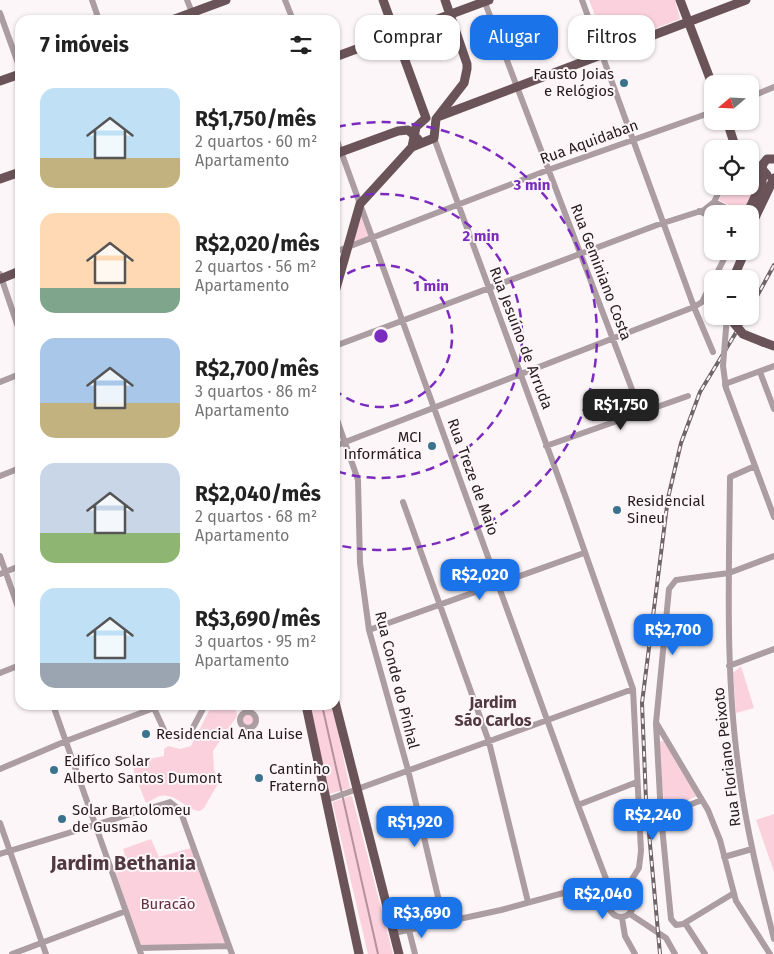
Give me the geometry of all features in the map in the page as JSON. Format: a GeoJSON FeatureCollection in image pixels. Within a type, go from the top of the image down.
{"type":"FeatureCollection","features":[{"type":"Feature","properties":{"kind":"main road"},"geometry":{"type":"LineString","coordinates":[[195,15],[226,0]]}},
{"type":"Feature","properties":{"kind":"main road"},"geometry":{"type":"LineString","coordinates":[[383,0],[389,15]]}},
{"type":"Feature","properties":{"kind":"main road"},"geometry":{"type":"LineString","coordinates":[[445,0],[450,15],[486,1]]}},
{"type":"Feature","properties":{"kind":"main road"},"geometry":{"type":"LineString","coordinates":[[680,0],[709,75]]}},
{"type":"Feature","properties":{"kind":"main road"},"geometry":{"type":"LineString","coordinates":[[655,35],[746,0]]}},
{"type":"Feature","properties":{"kind":"main road"},"geometry":{"type":"LineString","coordinates":[[340,274],[360,204],[412,147],[434,138],[436,119],[464,83],[467,75],[467,64],[460,44]]}},
{"type":"Feature","properties":{"kind":"main road"},"geometry":{"type":"LineString","coordinates":[[340,55],[355,50]]}},
{"type":"Feature","properties":{"kind":"main road"},"geometry":{"type":"LineString","coordinates":[[405,60],[424,113],[424,121],[416,127],[416,136],[412,147]]}},
{"type":"Feature","properties":{"kind":"main road"},"geometry":{"type":"LineString","coordinates":[[440,116],[591,60]]}},
{"type":"Feature","properties":{"kind":"main road"},"geometry":{"type":"LineString","coordinates":[[0,81],[15,76]]}},
{"type":"Feature","properties":{"kind":"main road"},"geometry":{"type":"LineString","coordinates":[[340,152],[398,131],[408,130],[418,140],[424,141]]}},
{"type":"Feature","properties":{"kind":"main road"},"geometry":{"type":"LineString","coordinates":[[751,205],[762,182],[764,161],[774,159]]}},
{"type":"Feature","properties":{"kind":"main road"},"geometry":{"type":"LineString","coordinates":[[759,168],[774,177],[759,209]]}},
{"type":"Feature","properties":{"kind":"main road"},"geometry":{"type":"LineString","coordinates":[[0,179],[15,174]]}},
{"type":"Feature","properties":{"kind":"main road"},"geometry":{"type":"LineString","coordinates":[[0,277],[15,272]]}},
{"type":"Feature","properties":{"kind":"main road"},"geometry":{"type":"LineString","coordinates":[[736,325],[743,334],[774,346]]}},
{"type":"Feature","properties":{"kind":"main road"},"geometry":{"type":"LineString","coordinates":[[307,710],[331,799],[359,954]]}},
{"type":"Feature","properties":{"kind":"main road"},"geometry":{"type":"LineString","coordinates":[[337,710],[355,790],[399,954]]}},
{"type":"Feature","properties":{"kind":"street"},"geometry":{"type":"LineString","coordinates":[[92,0],[97,15]]}},
{"type":"Feature","properties":{"kind":"street"},"geometry":{"type":"LineString","coordinates":[[187,0],[193,15]]}},
{"type":"Feature","properties":{"kind":"street"},"geometry":{"type":"LineString","coordinates":[[286,0],[291,15]]}},
{"type":"Feature","properties":{"kind":"street"},"geometry":{"type":"LineString","coordinates":[[582,0],[587,15]]}},
{"type":"Feature","properties":{"kind":"street","name":"Rua Geminiano Costa"},"geometry":{"type":"LineString","coordinates":[[486,1],[641,413]]}},
{"type":"Feature","properties":{"kind":"street"},"geometry":{"type":"LineString","coordinates":[[0,13],[15,55]]}},
{"type":"Feature","properties":{"kind":"street"},"geometry":{"type":"LineString","coordinates":[[603,60],[694,307],[713,352]]}},
{"type":"Feature","properties":{"kind":"street"},"geometry":{"type":"LineString","coordinates":[[759,94],[774,88]]}},
{"type":"Feature","properties":{"kind":"street","name":"Rua Aquidaban"},"geometry":{"type":"LineString","coordinates":[[340,250],[372,236],[548,170],[704,115]]}},
{"type":"Feature","properties":{"kind":"street","name":"Rua Jesuíno de Arruda"},"geometry":{"type":"LineString","coordinates":[[434,138],[633,689],[641,851],[639,868],[621,893]]}},
{"type":"Feature","properties":{"kind":"street","name":"Rua Treze de Maio"},"geometry":{"type":"LineString","coordinates":[[340,158],[372,236],[608,884],[621,893]]}},
{"type":"Feature","properties":{"kind":"street"},"geometry":{"type":"LineString","coordinates":[[340,344],[663,223],[700,211],[714,202],[718,195]]}},
{"type":"Feature","properties":{"kind":"street"},"geometry":{"type":"LineString","coordinates":[[714,202],[720,205]]}},
{"type":"Feature","properties":{"kind":"street"},"geometry":{"type":"LineString","coordinates":[[700,211],[704,213]]}},
{"type":"Feature","properties":{"kind":"street"},"geometry":{"type":"LineString","coordinates":[[0,277],[15,318]]}},
{"type":"Feature","properties":{"kind":"street"},"geometry":{"type":"LineString","coordinates":[[340,444],[694,307],[702,302],[704,298]]}},
{"type":"Feature","properties":{"kind":"street"},"geometry":{"type":"LineString","coordinates":[[727,325],[723,366],[726,387],[774,517]]}},
{"type":"Feature","properties":{"kind":"street"},"geometry":{"type":"LineString","coordinates":[[726,387],[774,366]]}},
{"type":"Feature","properties":{"kind":"street"},"geometry":{"type":"LineString","coordinates":[[760,372],[774,409]]}},
{"type":"Feature","properties":{"kind":"street"},"geometry":{"type":"LineString","coordinates":[[0,382],[15,376]]}},
{"type":"Feature","properties":{"kind":"street"},"geometry":{"type":"LineString","coordinates":[[546,446],[688,396]]}},
{"type":"Feature","properties":{"kind":"street","name":"Rua Conde do Pinhal"},"geometry":{"type":"LineString","coordinates":[[340,428],[358,480],[360,563],[369,630],[408,770],[444,922]]}},
{"type":"Feature","properties":{"kind":"street","name":"Rua Floriano Peixoto"},"geometry":{"type":"LineString","coordinates":[[754,466],[730,477],[729,666],[738,771],[752,849],[774,940]]}},
{"type":"Feature","properties":{"kind":"street"},"geometry":{"type":"LineString","coordinates":[[0,476],[15,470]]}},
{"type":"Feature","properties":{"kind":"street"},"geometry":{"type":"LineString","coordinates":[[403,502],[489,742],[528,902]]}},
{"type":"Feature","properties":{"kind":"street"},"geometry":{"type":"LineString","coordinates":[[369,630],[584,553]]}},
{"type":"Feature","properties":{"kind":"street"},"geometry":{"type":"LineString","coordinates":[[0,556],[3,573],[15,601]]}},
{"type":"Feature","properties":{"kind":"street"},"geometry":{"type":"LineString","coordinates":[[734,894],[686,923],[676,925],[670,916],[661,816],[656,723],[669,589],[676,580],[730,573],[774,556]]}},
{"type":"Feature","properties":{"kind":"street"},"geometry":{"type":"LineString","coordinates":[[3,573],[15,568]]}},
{"type":"Feature","properties":{"kind":"street"},"geometry":{"type":"LineString","coordinates":[[729,666],[774,649]]}},
{"type":"Feature","properties":{"kind":"street"},"geometry":{"type":"LineString","coordinates":[[0,673],[15,667]]}},
{"type":"Feature","properties":{"kind":"street"},"geometry":{"type":"LineString","coordinates":[[331,799],[633,689]]}},
{"type":"Feature","properties":{"kind":"street"},"geometry":{"type":"LineString","coordinates":[[54,710],[140,951],[229,946]]}},
{"type":"Feature","properties":{"kind":"street"},"geometry":{"type":"LineString","coordinates":[[0,769],[145,710]]}},
{"type":"Feature","properties":{"kind":"street"},"geometry":{"type":"LineString","coordinates":[[154,710],[161,726],[169,735],[184,737],[195,727],[203,710]]}},
{"type":"Feature","properties":{"kind":"street"},"geometry":{"type":"LineString","coordinates":[[656,723],[714,823],[736,901],[770,954]]}},
{"type":"Feature","properties":{"kind":"street"},"geometry":{"type":"LineString","coordinates":[[578,805],[637,782]]}},
{"type":"Feature","properties":{"kind":"street"},"geometry":{"type":"LineString","coordinates":[[661,816],[702,800]]}},
{"type":"Feature","properties":{"kind":"street"},"geometry":{"type":"LineString","coordinates":[[0,854],[170,802],[175,803],[180,810],[232,954]]}},
{"type":"Feature","properties":{"kind":"street"},"geometry":{"type":"LineString","coordinates":[[0,823],[46,954]]}},
{"type":"Feature","properties":{"kind":"street"},"geometry":{"type":"LineString","coordinates":[[724,857],[752,849]]}},
{"type":"Feature","properties":{"kind":"street"},"geometry":{"type":"LineString","coordinates":[[394,933],[600,883],[608,884]]}},
{"type":"Feature","properties":{"kind":"street"},"geometry":{"type":"LineString","coordinates":[[589,886],[609,901],[611,913],[622,918]]}},
{"type":"Feature","properties":{"kind":"street"},"geometry":{"type":"LineString","coordinates":[[609,901],[621,893],[632,902],[630,914]]}},
{"type":"Feature","properties":{"kind":"street"},"geometry":{"type":"LineString","coordinates":[[12,954],[126,911]]}},
{"type":"Feature","properties":{"kind":"street"},"geometry":{"type":"LineString","coordinates":[[622,918],[630,914]]}},
{"type":"Feature","properties":{"kind":"street"},"geometry":{"type":"LineString","coordinates":[[630,914],[666,938],[675,954]]}},
{"type":"Feature","properties":{"kind":"street"},"geometry":{"type":"LineString","coordinates":[[622,918],[626,936],[635,954]]}},
{"type":"Feature","properties":{"kind":"street"},"geometry":{"type":"LineString","coordinates":[[686,923],[705,954]]}},
{"type":"Feature","properties":{"kind":"street"},"geometry":{"type":"LineString","coordinates":[[409,930],[415,954]]}},
{"type":"Feature","properties":{"kind":"green space"},"geometry":{"type":"Polygon","coordinates":[[[589,0],[675,0],[680,19],[655,29],[655,15],[595,15],[589,0]]]}},
{"type":"Feature","properties":{"kind":"green space"},"geometry":{"type":"Polygon","coordinates":[[[722,195],[753,195],[749,205],[729,205],[719,200],[722,195]]]}},
{"type":"Feature","properties":{"kind":"green space"},"geometry":{"type":"Polygon","coordinates":[[[360,204],[373,236],[347,248],[360,204]]]}},
{"type":"Feature","properties":{"kind":"green space"},"geometry":{"type":"Polygon","coordinates":[[[741,666],[754,708],[736,713],[733,673],[741,666]]]}},
{"type":"Feature","properties":{"kind":"green space"},"geometry":{"type":"Polygon","coordinates":[[[209,710],[236,710],[237,716],[213,751],[214,770],[220,780],[204,808],[200,811],[195,810],[166,795],[146,803],[134,773],[133,762],[164,756],[164,749],[168,746],[180,749],[191,746],[209,710]]]}},
{"type":"Feature","properties":{"kind":"green space"},"geometry":{"type":"Polygon","coordinates":[[[310,710],[333,710],[350,788],[329,794],[310,710]]]}},
{"type":"Feature","properties":{"kind":"green space"},"geometry":{"type":"Polygon","coordinates":[[[245,714],[251,714],[255,721],[251,728],[245,728],[241,724],[241,718],[245,714]]]}},
{"type":"Feature","properties":{"kind":"green space"},"geometry":{"type":"Polygon","coordinates":[[[664,741],[697,796],[666,810],[664,807],[659,743],[664,741]]]}},
{"type":"Feature","properties":{"kind":"green space"},"geometry":{"type":"Polygon","coordinates":[[[352,796],[393,954],[368,954],[333,805],[333,802],[352,796]]]}},
{"type":"Feature","properties":{"kind":"green space"},"geometry":{"type":"Polygon","coordinates":[[[774,814],[774,872],[756,820],[774,814]]]}},
{"type":"Feature","properties":{"kind":"green space","name":"Buracão"},"geometry":{"type":"Polygon","coordinates":[[[151,839],[159,857],[191,848],[226,943],[140,946],[116,873],[129,869],[123,849],[151,839]]]}},
{"type":"Feature","properties":{"kind":"waterway"},"geometry":{"type":"LineString","coordinates":[[323,710],[378,954]]}},
{"type":"Feature","properties":{"kind":"railway"},"geometry":{"type":"LineString","coordinates":[[759,292],[774,265]]}},
{"type":"Feature","properties":{"kind":"railway"},"geometry":{"type":"LineString","coordinates":[[660,954],[646,800],[642,703],[668,498],[681,443],[700,392],[741,325]]}},
{"type":"Feature","properties":{"kind":"place","name":"Fausto Joias e Relógios"},"geometry":{"type":"Point","coordinates":[624,83]}},
{"type":"Feature","properties":{"kind":"place","name":"MCI Informática"},"geometry":{"type":"Point","coordinates":[432,446]}},
{"type":"Feature","properties":{"kind":"place","name":"Residencial Sineu"},"geometry":{"type":"Point","coordinates":[617,510]}},
{"type":"Feature","properties":{"kind":"place","name":"Residencial Ana Luise"},"geometry":{"type":"Point","coordinates":[146,734]}},
{"type":"Feature","properties":{"kind":"place","name":"Edifíco Solar Alberto Santos Dumont"},"geometry":{"type":"Point","coordinates":[54,770]}},
{"type":"Feature","properties":{"kind":"place","name":"Cantinho Fraterno"},"geometry":{"type":"Point","coordinates":[259,778]}},
{"type":"Feature","properties":{"kind":"place","name":"Solar Bartolomeu de Gusmão"},"geometry":{"type":"Point","coordinates":[62,819]}},
{"type":"Feature","properties":{"kind":"district","name":"Jardim São Carlos"},"geometry":{"type":"Point","coordinates":[493,711]}},
{"type":"Feature","properties":{"kind":"district","name":"Jardim Bethania"},"geometry":{"type":"Point","coordinates":[123,863]}}]}
